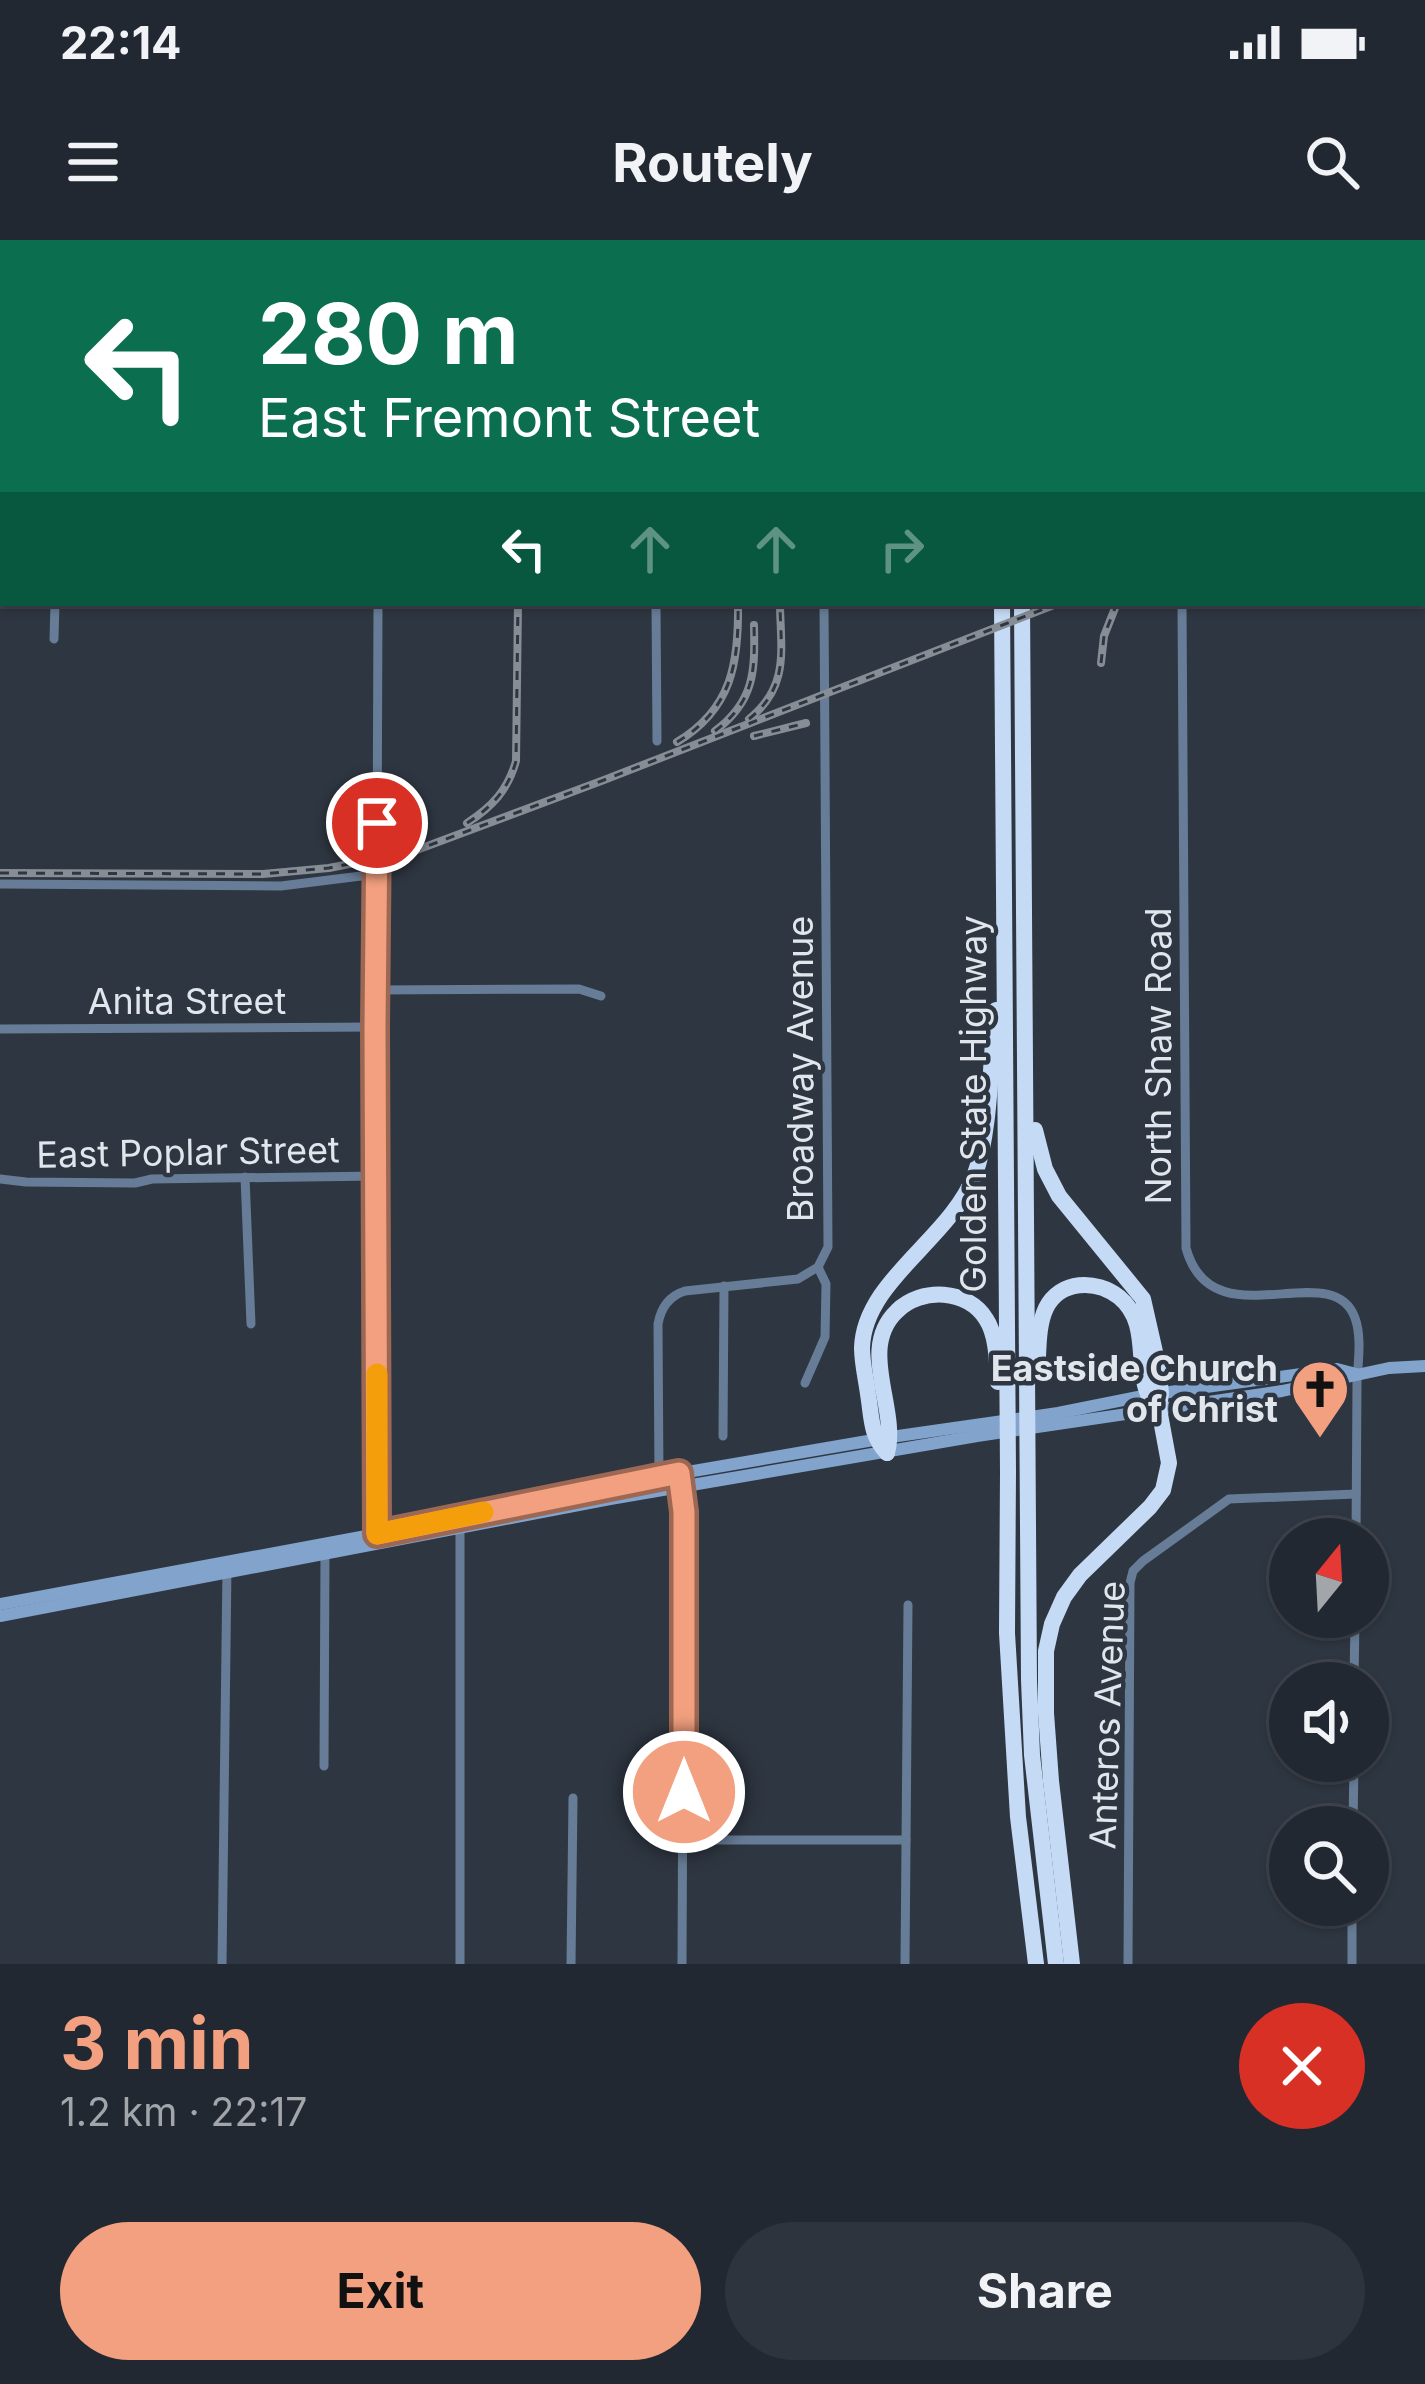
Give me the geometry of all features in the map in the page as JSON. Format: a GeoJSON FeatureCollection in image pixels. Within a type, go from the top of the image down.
{"type":"FeatureCollection","features":[{"type":"Feature","properties":{"kind":"highway","name":"Golden State Highway"},"geometry":{"type":"LineString","coordinates":[[1002,606],[1007,1633],[1018,1817],[1036,1964]]}},
{"type":"Feature","properties":{"kind":"highway","name":"Golden State Highway"},"geometry":{"type":"LineString","coordinates":[[1022,606],[1029,1680],[1056,1964]]}},
{"type":"Feature","properties":{"kind":"highway"},"geometry":{"type":"LineString","coordinates":[[885,1444],[862,1349],[865,1327],[885,1288],[950,1217],[976,1171],[1005,938]]}},
{"type":"Feature","properties":{"kind":"highway"},"geometry":{"type":"LineString","coordinates":[[1025,1016],[1035,1130],[1045,1169],[1059,1196],[1143,1299],[1152,1334],[1156,1399]]}},
{"type":"Feature","properties":{"kind":"highway"},"geometry":{"type":"LineString","coordinates":[[1027,1420],[1035,1407],[1046,1307],[1077,1284],[1107,1289],[1128,1306],[1140,1338],[1169,1463],[1163,1490],[1150,1508],[1080,1575],[1064,1598],[1046,1651],[1051,1781],[1072,1964]]}},
{"type":"Feature","properties":{"kind":"highway"},"geometry":{"type":"LineString","coordinates":[[885,1444],[879,1352],[884,1329],[896,1311],[914,1299],[936,1294],[958,1298],[974,1306],[990,1329],[998,1373],[1000,1448],[1008,1472]]}},
{"type":"Feature","properties":{"kind":"main road"},"geometry":{"type":"LineString","coordinates":[[378,1539],[460,1528],[680,1480],[1156,1399],[1303,1388],[1358,1374],[1425,1366]]}},
{"type":"Feature","properties":{"kind":"main road"},"geometry":{"type":"LineString","coordinates":[[0,1604],[378,1539],[659,1478],[680,1480]]}},
{"type":"Feature","properties":{"kind":"main road"},"geometry":{"type":"LineString","coordinates":[[0,1616],[227,1567]]}},
{"type":"Feature","properties":{"kind":"street"},"geometry":{"type":"LineString","coordinates":[[54,639],[55,606]]}},
{"type":"Feature","properties":{"kind":"street"},"geometry":{"type":"LineString","coordinates":[[378,606],[378,1539]]}},
{"type":"Feature","properties":{"kind":"street"},"geometry":{"type":"LineString","coordinates":[[656,606],[657,741]]}},
{"type":"Feature","properties":{"kind":"street","name":"Broadway Avenue"},"geometry":{"type":"LineString","coordinates":[[659,1478],[658,1324],[670,1298],[680,1292],[790,1280],[818,1267],[825,1256],[829,1234],[824,606]]}},
{"type":"Feature","properties":{"kind":"street","name":"North Shaw Road"},"geometry":{"type":"LineString","coordinates":[[1182,606],[1186,1248],[1198,1274],[1222,1292],[1323,1294],[1346,1303],[1358,1328],[1358,1374]]}},
{"type":"Feature","properties":{"kind":"street"},"geometry":{"type":"LineString","coordinates":[[0,884],[281,886],[377,874]]}},
{"type":"Feature","properties":{"kind":"street"},"geometry":{"type":"LineString","coordinates":[[375,990],[573,989],[602,996]]}},
{"type":"Feature","properties":{"kind":"street","name":"Anita Street"},"geometry":{"type":"LineString","coordinates":[[0,1029],[375,1027]]}},
{"type":"Feature","properties":{"kind":"street","name":"East Poplar Street"},"geometry":{"type":"LineString","coordinates":[[0,1179],[135,1183],[377,1177]]}},
{"type":"Feature","properties":{"kind":"street"},"geometry":{"type":"LineString","coordinates":[[245,1178],[250,1324]]}},
{"type":"Feature","properties":{"kind":"street"},"geometry":{"type":"LineString","coordinates":[[805,1383],[825,1337],[826,1284],[818,1267]]}},
{"type":"Feature","properties":{"kind":"street"},"geometry":{"type":"LineString","coordinates":[[723,1436],[724,1286]]}},
{"type":"Feature","properties":{"kind":"street"},"geometry":{"type":"LineString","coordinates":[[1356,1518],[1358,1374]]}},
{"type":"Feature","properties":{"kind":"street"},"geometry":{"type":"LineString","coordinates":[[680,1480],[684,1512],[682,1964]]}},
{"type":"Feature","properties":{"kind":"street","name":"Anteros Avenue"},"geometry":{"type":"LineString","coordinates":[[1128,1964],[1133,1571],[1229,1499],[1356,1494]]}},
{"type":"Feature","properties":{"kind":"street"},"geometry":{"type":"LineString","coordinates":[[460,1528],[460,1964]]}},
{"type":"Feature","properties":{"kind":"street"},"geometry":{"type":"LineString","coordinates":[[324,1766],[325,1549]]}},
{"type":"Feature","properties":{"kind":"street"},"geometry":{"type":"LineString","coordinates":[[222,1964],[227,1567]]}},
{"type":"Feature","properties":{"kind":"street"},"geometry":{"type":"LineString","coordinates":[[905,1964],[908,1605]]}},
{"type":"Feature","properties":{"kind":"street"},"geometry":{"type":"LineString","coordinates":[[571,1964],[573,1798]]}},
{"type":"Feature","properties":{"kind":"street"},"geometry":{"type":"LineString","coordinates":[[684,1840],[906,1840]]}},
{"type":"Feature","properties":{"kind":"street"},"geometry":{"type":"LineString","coordinates":[[1352,1926],[1352,1964]]}},
{"type":"Feature","properties":{"kind":"railway"},"geometry":{"type":"LineString","coordinates":[[467,823],[498,797],[516,761],[518,606]]}},
{"type":"Feature","properties":{"kind":"railway"},"geometry":{"type":"LineString","coordinates":[[677,742],[710,715],[721,699],[734,665],[738,606]]}},
{"type":"Feature","properties":{"kind":"railway"},"geometry":{"type":"LineString","coordinates":[[749,719],[777,681],[780,606]]}},
{"type":"Feature","properties":{"kind":"railway"},"geometry":{"type":"LineString","coordinates":[[0,873],[263,874],[329,868],[414,851],[1051,606]]}},
{"type":"Feature","properties":{"kind":"railway"},"geometry":{"type":"LineString","coordinates":[[1101,663],[1104,636],[1116,606]]}},
{"type":"Feature","properties":{"kind":"railway"},"geometry":{"type":"LineString","coordinates":[[715,731],[738,708],[750,684],[754,625]]}},
{"type":"Feature","properties":{"kind":"railway"},"geometry":{"type":"LineString","coordinates":[[754,736],[806,723]]}},
{"type":"Feature","properties":{"kind":"slow traffic"},"geometry":{"type":"LineString","coordinates":[[377,1374],[377,1534],[483,1512]]}},
{"type":"Feature","properties":{"kind":"place","name":"Eastside Church of Christ"},"geometry":{"type":"Point","coordinates":[1320,1440]}},
{"type":"Feature","properties":{"kind":"route"},"geometry":{"type":"LineString","coordinates":[[377,823],[377,1534],[679,1473],[684,1512],[684,1792]]}}]}
